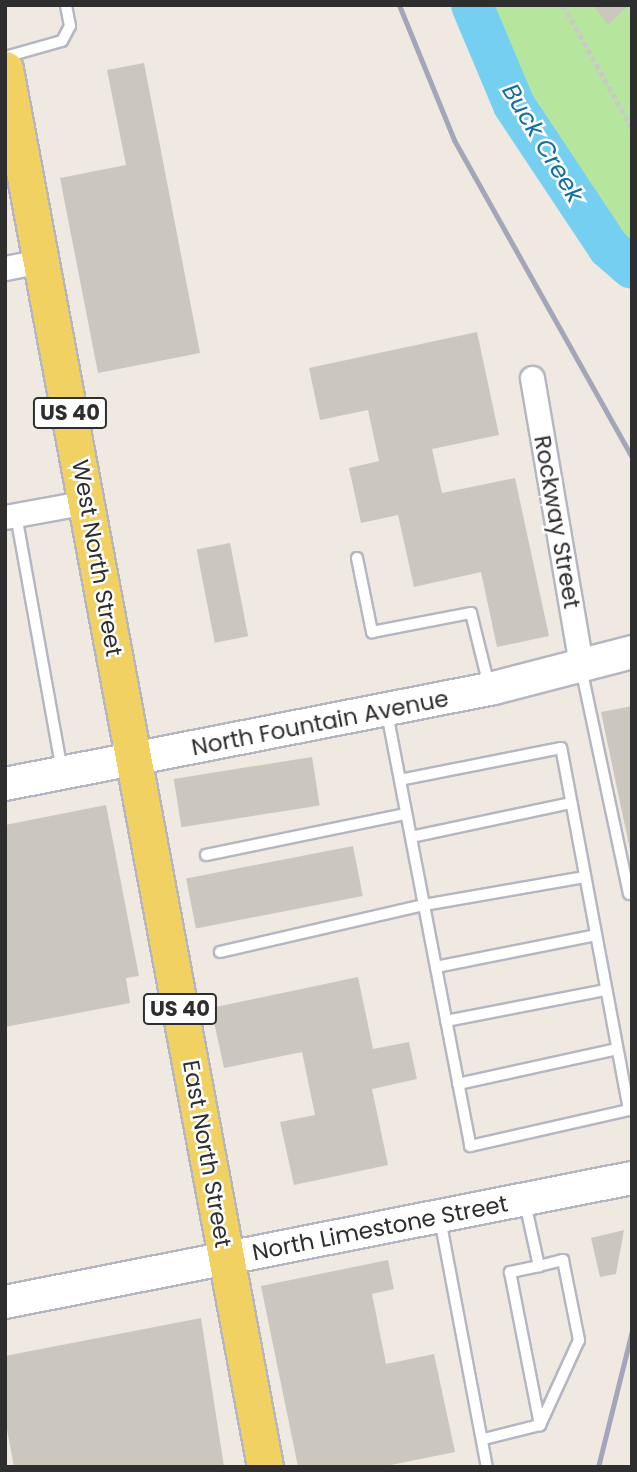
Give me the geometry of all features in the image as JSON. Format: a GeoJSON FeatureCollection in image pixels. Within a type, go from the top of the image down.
{"type":"FeatureCollection","features":[{"type":"Feature","properties":{"kind":"main road","name":"West North Street"},"geometry":{"type":"LineString","coordinates":[[5,69],[134,758]]}},
{"type":"Feature","properties":{"kind":"main road","name":"East North Street"},"geometry":{"type":"LineString","coordinates":[[134,758],[265,1467]]}},
{"type":"Feature","properties":{"kind":"street"},"geometry":{"type":"LineString","coordinates":[[5,268],[42,261]]}},
{"type":"Feature","properties":{"kind":"street","name":"Rockway Street"},"geometry":{"type":"LineString","coordinates":[[533,378],[581,665]]}},
{"type":"Feature","properties":{"kind":"street"},"geometry":{"type":"LineString","coordinates":[[11,516],[87,502]]}},
{"type":"Feature","properties":{"kind":"street","name":"North Fountain Avenue"},"geometry":{"type":"LineString","coordinates":[[5,784],[386,711],[490,689],[632,652]]}},
{"type":"Feature","properties":{"kind":"street","name":"North Limestone Street"},"geometry":{"type":"LineString","coordinates":[[5,1302],[632,1178]]}},
{"type":"Feature","properties":{"kind":"lane"},"geometry":{"type":"LineString","coordinates":[[5,57],[62,41],[70,26],[66,5]]}},
{"type":"Feature","properties":{"kind":"lane"},"geometry":{"type":"LineString","coordinates":[[11,516],[62,772]]}},
{"type":"Feature","properties":{"kind":"lane"},"geometry":{"type":"LineString","coordinates":[[357,558],[372,632],[471,613],[490,689]]}},
{"type":"Feature","properties":{"kind":"lane"},"geometry":{"type":"LineString","coordinates":[[581,665],[629,894]]}},
{"type":"Feature","properties":{"kind":"lane"},"geometry":{"type":"LineString","coordinates":[[386,711],[470,1146],[629,1110],[561,748],[400,780]]}},
{"type":"Feature","properties":{"kind":"lane"},"geometry":{"type":"LineString","coordinates":[[411,837],[571,803]]}},
{"type":"Feature","properties":{"kind":"lane"},"geometry":{"type":"LineString","coordinates":[[206,855],[406,814]]}},
{"type":"Feature","properties":{"kind":"lane"},"geometry":{"type":"LineString","coordinates":[[220,952],[424,905],[585,877]]}},
{"type":"Feature","properties":{"kind":"lane"},"geometry":{"type":"LineString","coordinates":[[436,967],[596,935]]}},
{"type":"Feature","properties":{"kind":"lane"},"geometry":{"type":"LineString","coordinates":[[446,1021],[606,990]]}},
{"type":"Feature","properties":{"kind":"lane"},"geometry":{"type":"LineString","coordinates":[[458,1084],[617,1049]]}},
{"type":"Feature","properties":{"kind":"lane"},"geometry":{"type":"LineString","coordinates":[[524,1199],[539,1266]]}},
{"type":"Feature","properties":{"kind":"lane"},"geometry":{"type":"LineString","coordinates":[[440,1216],[484,1439],[487,1467]]}},
{"type":"Feature","properties":{"kind":"lane"},"geometry":{"type":"LineString","coordinates":[[563,1260],[579,1340],[540,1425],[510,1272],[563,1260]]}},
{"type":"Feature","properties":{"kind":"lane"},"geometry":{"type":"LineString","coordinates":[[484,1439],[540,1425]]}},
{"type":"Feature","properties":{"kind":"path"},"geometry":{"type":"LineString","coordinates":[[563,5],[632,128]]}},
{"type":"Feature","properties":{"kind":"green space"},"geometry":{"type":"Polygon","coordinates":[[[490,5],[632,5],[632,249],[522,79],[490,5]]]}},
{"type":"Feature","properties":{"kind":"building"},"geometry":{"type":"Polygon","coordinates":[[[593,5],[629,5],[608,25],[593,5]]]}},
{"type":"Feature","properties":{"kind":"building"},"geometry":{"type":"Polygon","coordinates":[[[144,63],[200,353],[98,373],[60,178],[126,165],[107,70],[144,63]]]}},
{"type":"Feature","properties":{"kind":"building"},"geometry":{"type":"Polygon","coordinates":[[[477,332],[499,435],[432,449],[442,493],[515,478],[549,636],[497,647],[481,572],[414,587],[398,515],[361,523],[349,468],[379,461],[368,410],[320,420],[309,368],[477,332]]]}},
{"type":"Feature","properties":{"kind":"building"},"geometry":{"type":"Polygon","coordinates":[[[230,543],[248,636],[215,643],[197,549],[230,543]]]}},
{"type":"Feature","properties":{"kind":"building"},"geometry":{"type":"Polygon","coordinates":[[[632,706],[632,855],[631,855],[601,712],[632,706]]]}},
{"type":"Feature","properties":{"kind":"building"},"geometry":{"type":"Polygon","coordinates":[[[312,757],[320,805],[181,827],[174,779],[312,757]]]}},
{"type":"Feature","properties":{"kind":"building"},"geometry":{"type":"Polygon","coordinates":[[[106,805],[139,976],[126,978],[130,1003],[5,1027],[5,825],[106,805]]]}},
{"type":"Feature","properties":{"kind":"building"},"geometry":{"type":"Polygon","coordinates":[[[353,846],[363,896],[196,929],[186,878],[353,846]]]}},
{"type":"Feature","properties":{"kind":"building"},"geometry":{"type":"Polygon","coordinates":[[[358,977],[373,1049],[409,1042],[417,1079],[372,1089],[388,1165],[294,1185],[280,1122],[315,1115],[302,1052],[224,1068],[211,1008],[358,977]]]}},
{"type":"Feature","properties":{"kind":"building"},"geometry":{"type":"Polygon","coordinates":[[[624,1230],[616,1274],[600,1277],[591,1238],[624,1230]]]}},
{"type":"Feature","properties":{"kind":"building"},"geometry":{"type":"Polygon","coordinates":[[[388,1260],[394,1289],[372,1294],[386,1364],[434,1354],[455,1452],[381,1467],[298,1467],[261,1286],[388,1260]]]}},
{"type":"Feature","properties":{"kind":"building"},"geometry":{"type":"Polygon","coordinates":[[[201,1318],[224,1467],[14,1467],[5,1419],[5,1356],[201,1318]]]}},
{"type":"Feature","properties":{"kind":"waterway","name":"Buck Creek"},"geometry":{"type":"LineString","coordinates":[[472,5],[514,105],[609,248],[632,268]]}},
{"type":"Feature","properties":{"kind":"railway"},"geometry":{"type":"LineString","coordinates":[[399,5],[454,140],[632,457]]}},
{"type":"Feature","properties":{"kind":"railway"},"geometry":{"type":"LineString","coordinates":[[598,1467],[632,1331]]}}]}
